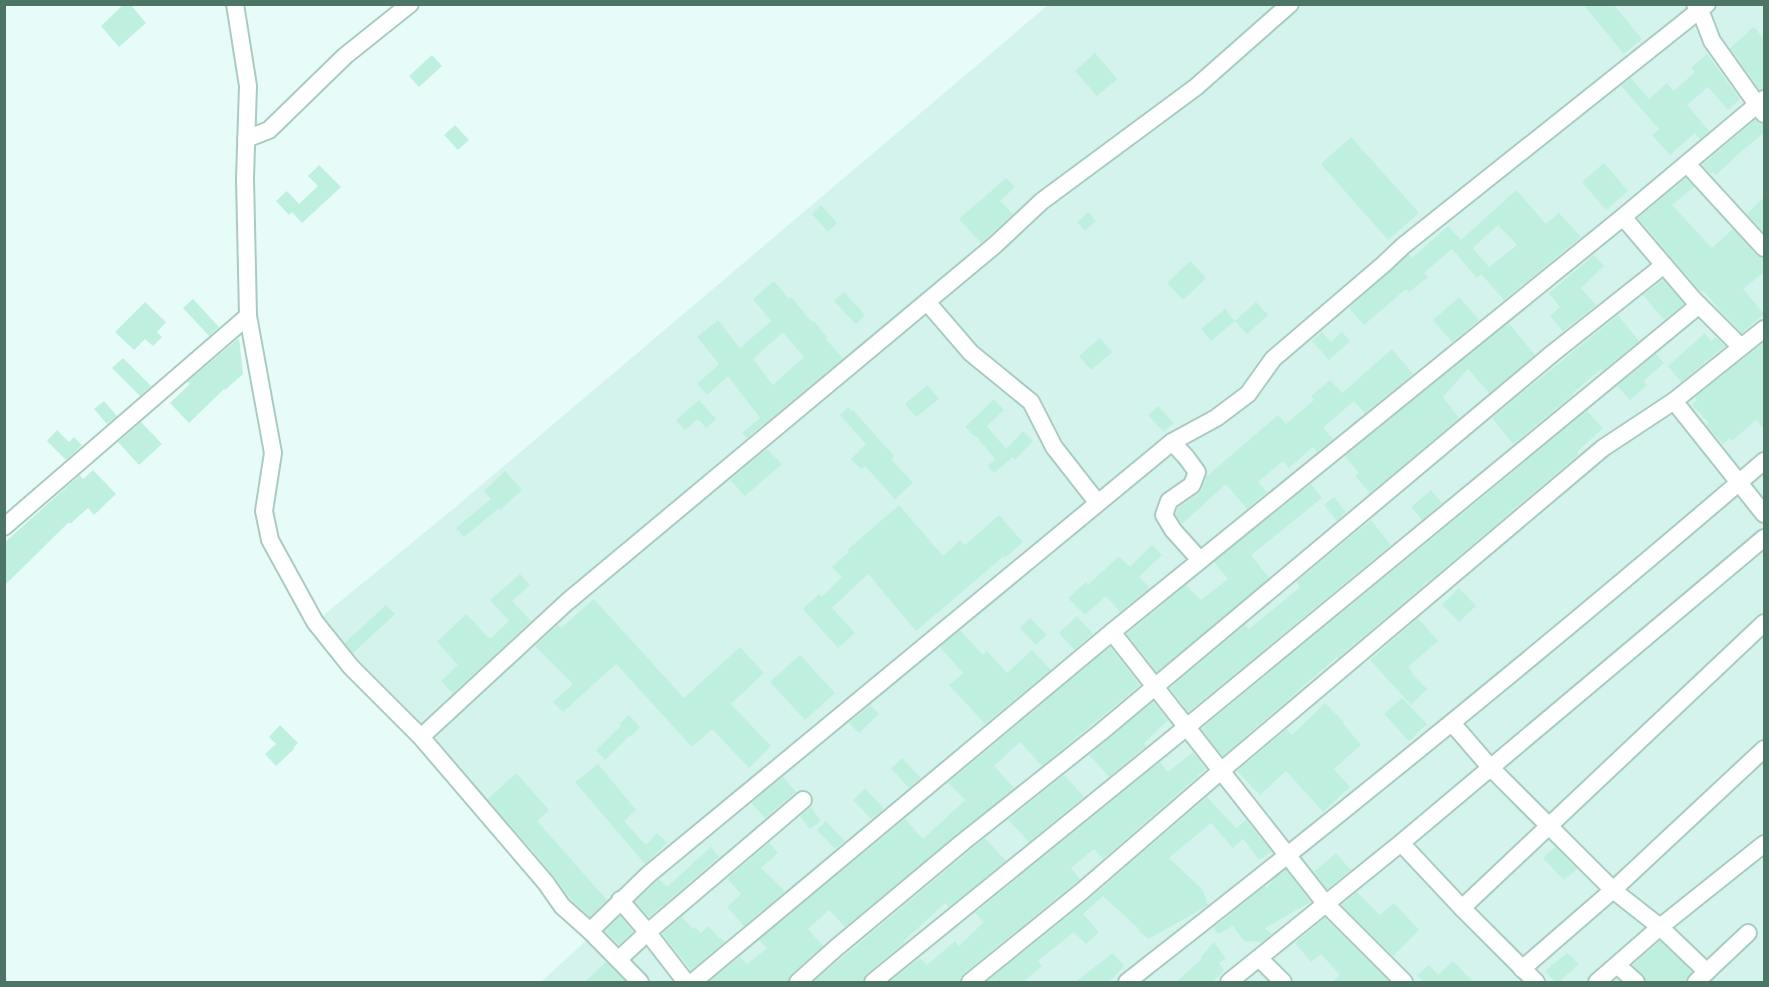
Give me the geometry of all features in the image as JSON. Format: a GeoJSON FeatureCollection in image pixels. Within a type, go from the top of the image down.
{"type":"FeatureCollection","features":[{"type":"Feature","properties":{"kind":"street"},"geometry":{"type":"LineString","coordinates":[[235,4],[248,86],[245,178],[248,316],[273,453],[264,511],[270,540],[315,622],[351,667],[420,737],[546,883],[562,906],[619,959],[640,982]]}},
{"type":"Feature","properties":{"kind":"street"},"geometry":{"type":"LineString","coordinates":[[246,139],[269,130],[345,56],[410,4]]}},
{"type":"Feature","properties":{"kind":"street"},"geometry":{"type":"LineString","coordinates":[[420,737],[567,602],[995,245],[1042,201],[1196,87],[1290,4]]}},
{"type":"Feature","properties":{"kind":"street"},"geometry":{"type":"LineString","coordinates":[[590,931],[620,900],[719,815],[1097,502],[1172,442],[1216,418],[1248,394],[1273,359],[1402,246],[1700,6],[1712,41],[1762,106],[1687,164],[1112,632],[693,982]]}},
{"type":"Feature","properties":{"kind":"street"},"geometry":{"type":"LineString","coordinates":[[1687,164],[1764,248]]}},
{"type":"Feature","properties":{"kind":"street"},"geometry":{"type":"LineString","coordinates":[[1623,217],[1699,305],[1741,347]]}},
{"type":"Feature","properties":{"kind":"street"},"geometry":{"type":"LineString","coordinates":[[798,982],[963,842],[1101,732],[1553,352],[1664,265]]}},
{"type":"Feature","properties":{"kind":"street"},"geometry":{"type":"LineString","coordinates":[[927,302],[971,353],[1031,402],[1054,447],[1097,502]]}},
{"type":"Feature","properties":{"kind":"street"},"geometry":{"type":"LineString","coordinates":[[873,982],[1699,305]]}},
{"type":"Feature","properties":{"kind":"street"},"geometry":{"type":"LineString","coordinates":[[4,528],[248,316]]}},
{"type":"Feature","properties":{"kind":"street"},"geometry":{"type":"LineString","coordinates":[[970,982],[1081,892],[1603,448],[1674,401],[1741,347],[1762,334]]}},
{"type":"Feature","properties":{"kind":"street"},"geometry":{"type":"LineString","coordinates":[[1674,401],[1739,483],[1763,508]]}},
{"type":"Feature","properties":{"kind":"street"},"geometry":{"type":"LineString","coordinates":[[1172,442],[1197,472],[1192,485],[1169,501],[1164,515],[1173,530],[1200,560]]}},
{"type":"Feature","properties":{"kind":"street"},"geometry":{"type":"LineString","coordinates":[[1127,982],[1288,856],[1452,723],[1764,461]]}},
{"type":"Feature","properties":{"kind":"street"},"geometry":{"type":"LineString","coordinates":[[1229,982],[1401,843],[1764,538]]}},
{"type":"Feature","properties":{"kind":"street"},"geometry":{"type":"LineString","coordinates":[[1462,909],[1764,623]]}},
{"type":"Feature","properties":{"kind":"street"},"geometry":{"type":"LineString","coordinates":[[1112,632],[1325,903],[1404,982]]}},
{"type":"Feature","properties":{"kind":"street"},"geometry":{"type":"LineString","coordinates":[[1452,723],[1490,767],[1613,890],[1660,927],[1701,977],[1748,933]]}},
{"type":"Feature","properties":{"kind":"street"},"geometry":{"type":"LineString","coordinates":[[1522,969],[1613,890],[1764,749]]}},
{"type":"Feature","properties":{"kind":"street"},"geometry":{"type":"LineString","coordinates":[[619,959],[803,800]]}},
{"type":"Feature","properties":{"kind":"street"},"geometry":{"type":"LineString","coordinates":[[1401,843],[1462,909],[1536,982]]}},
{"type":"Feature","properties":{"kind":"street"},"geometry":{"type":"LineString","coordinates":[[1597,982],[1660,927],[1764,844]]}},
{"type":"Feature","properties":{"kind":"street"},"geometry":{"type":"LineString","coordinates":[[620,900],[687,982]]}},
{"type":"Feature","properties":{"kind":"street"},"geometry":{"type":"LineString","coordinates":[[1260,958],[1283,982]]}},
{"type":"Feature","properties":{"kind":"street"},"geometry":{"type":"LineString","coordinates":[[1617,965],[1636,982]]}},
{"type":"Feature","properties":{"kind":"shaded area"},"geometry":{"type":"Polygon","coordinates":[[[1048,5],[1764,5],[1764,982],[648,982],[613,948],[315,622],[452,510],[1048,5]]]}},
{"type":"Feature","properties":{"kind":"shaded area"},"geometry":{"type":"Polygon","coordinates":[[[591,936],[638,982],[541,982],[591,936]]]}},
{"type":"Feature","properties":{"kind":"building"},"geometry":{"type":"Polygon","coordinates":[[[124,4],[130,4],[146,23],[119,47],[101,26],[124,4]]]}},
{"type":"Feature","properties":{"kind":"building"},"geometry":{"type":"Polygon","coordinates":[[[1583,4],[1613,4],[1642,39],[1624,54],[1583,4]]]}},
{"type":"Feature","properties":{"kind":"building"},"geometry":{"type":"Polygon","coordinates":[[[1754,27],[1764,39],[1764,89],[1760,90],[1730,48],[1754,27]]]}},
{"type":"Feature","properties":{"kind":"building"},"geometry":{"type":"Polygon","coordinates":[[[1095,53],[1117,79],[1097,96],[1075,71],[1095,53]]]}},
{"type":"Feature","properties":{"kind":"building"},"geometry":{"type":"Polygon","coordinates":[[[1707,54],[1740,99],[1728,110],[1708,87],[1687,105],[1709,131],[1700,139],[1695,133],[1670,155],[1652,135],[1659,129],[1621,86],[1631,78],[1649,99],[1667,83],[1674,91],[1695,72],[1691,68],[1707,54]]]}},
{"type":"Feature","properties":{"kind":"building"},"geometry":{"type":"Polygon","coordinates":[[[432,55],[442,66],[419,87],[409,76],[432,55]]]}},
{"type":"Feature","properties":{"kind":"building"},"geometry":{"type":"Polygon","coordinates":[[[1755,120],[1764,124],[1764,133],[1716,175],[1713,172],[1711,174],[1702,165],[1755,120]]]}},
{"type":"Feature","properties":{"kind":"building"},"geometry":{"type":"Polygon","coordinates":[[[455,125],[469,140],[458,150],[444,135],[455,125]]]}},
{"type":"Feature","properties":{"kind":"building"},"geometry":{"type":"Polygon","coordinates":[[[1351,137],[1419,213],[1388,240],[1321,164],[1351,137]]]}},
{"type":"Feature","properties":{"kind":"building"},"geometry":{"type":"Polygon","coordinates":[[[1604,163],[1628,191],[1606,210],[1582,182],[1604,163]]]}},
{"type":"Feature","properties":{"kind":"building"},"geometry":{"type":"Polygon","coordinates":[[[319,165],[341,187],[302,223],[292,212],[289,215],[276,201],[287,191],[299,204],[318,186],[308,176],[319,165]]]}},
{"type":"Feature","properties":{"kind":"building"},"geometry":{"type":"Polygon","coordinates":[[[1006,178],[1015,187],[1000,201],[1013,214],[981,243],[959,219],[1006,178]]]}},
{"type":"Feature","properties":{"kind":"building"},"geometry":{"type":"Polygon","coordinates":[[[1686,178],[1694,187],[1672,205],[1712,248],[1733,229],[1756,255],[1764,258],[1764,272],[1743,289],[1764,314],[1742,333],[1704,291],[1701,292],[1638,218],[1686,178]]]}},
{"type":"Feature","properties":{"kind":"building"},"geometry":{"type":"Polygon","coordinates":[[[1516,190],[1546,224],[1559,213],[1581,237],[1504,300],[1481,274],[1477,278],[1452,249],[1424,273],[1428,277],[1409,292],[1406,289],[1364,325],[1349,308],[1409,254],[1412,258],[1448,226],[1461,240],[1516,190]],[[1498,225],[1473,248],[1489,267],[1517,245],[1498,225]]]}},
{"type":"Feature","properties":{"kind":"building"},"geometry":{"type":"Polygon","coordinates":[[[1764,197],[1764,233],[1747,214],[1764,197]]]}},
{"type":"Feature","properties":{"kind":"building"},"geometry":{"type":"Polygon","coordinates":[[[821,205],[837,223],[828,232],[812,214],[821,205]]]}},
{"type":"Feature","properties":{"kind":"building"},"geometry":{"type":"Polygon","coordinates":[[[1088,212],[1096,221],[1085,231],[1077,222],[1088,212]]]}},
{"type":"Feature","properties":{"kind":"building"},"geometry":{"type":"Polygon","coordinates":[[[1594,255],[1604,266],[1581,288],[1596,305],[1563,331],[1550,316],[1560,307],[1549,293],[1594,255]]]}},
{"type":"Feature","properties":{"kind":"building"},"geometry":{"type":"Polygon","coordinates":[[[1190,261],[1206,278],[1183,300],[1167,283],[1190,261]]]}},
{"type":"Feature","properties":{"kind":"building"},"geometry":{"type":"Polygon","coordinates":[[[1663,280],[1684,304],[1664,320],[1643,295],[1663,280]]]}},
{"type":"Feature","properties":{"kind":"building"},"geometry":{"type":"Polygon","coordinates":[[[774,281],[812,322],[814,321],[827,337],[825,338],[843,358],[747,438],[742,433],[760,418],[728,376],[707,395],[697,384],[719,364],[697,337],[718,320],[740,348],[771,321],[753,299],[774,281]],[[783,332],[753,359],[773,385],[804,357],[783,332]]]}},
{"type":"Feature","properties":{"kind":"building"},"geometry":{"type":"Polygon","coordinates":[[[844,292],[865,315],[856,324],[834,301],[844,292]]]}},
{"type":"Feature","properties":{"kind":"building"},"geometry":{"type":"Polygon","coordinates":[[[1459,297],[1479,320],[1452,342],[1433,320],[1459,297]]]}},
{"type":"Feature","properties":{"kind":"building"},"geometry":{"type":"Polygon","coordinates":[[[193,299],[219,327],[209,336],[183,308],[193,299]]]}},
{"type":"Feature","properties":{"kind":"building"},"geometry":{"type":"Polygon","coordinates":[[[145,302],[166,322],[157,332],[162,337],[153,346],[145,339],[134,350],[115,332],[145,302]]]}},
{"type":"Feature","properties":{"kind":"building"},"geometry":{"type":"Polygon","coordinates":[[[1256,302],[1268,315],[1247,334],[1235,321],[1256,302]]]}},
{"type":"Feature","properties":{"kind":"building"},"geometry":{"type":"Polygon","coordinates":[[[1225,309],[1235,321],[1211,341],[1201,329],[1225,309]]]}},
{"type":"Feature","properties":{"kind":"building"},"geometry":{"type":"Polygon","coordinates":[[[1618,315],[1639,341],[1603,371],[1601,369],[1513,444],[1492,418],[1618,315]]]}},
{"type":"Feature","properties":{"kind":"building"},"geometry":{"type":"Polygon","coordinates":[[[1509,323],[1535,355],[1489,393],[1468,369],[1443,397],[1459,418],[1370,493],[1355,476],[1359,473],[1345,456],[1509,323]]]}},
{"type":"Feature","properties":{"kind":"building"},"geometry":{"type":"Polygon","coordinates":[[[1322,332],[1331,342],[1342,332],[1350,341],[1329,360],[1312,341],[1322,332]]]}},
{"type":"Feature","properties":{"kind":"building"},"geometry":{"type":"Polygon","coordinates":[[[1705,333],[1711,341],[1716,337],[1725,346],[1681,382],[1668,366],[1705,333]]]}},
{"type":"Feature","properties":{"kind":"building"},"geometry":{"type":"Polygon","coordinates":[[[239,338],[243,374],[189,423],[170,403],[190,384],[187,382],[239,338]]]}},
{"type":"Feature","properties":{"kind":"building"},"geometry":{"type":"Polygon","coordinates":[[[1100,338],[1112,352],[1091,370],[1079,356],[1100,338]]]}},
{"type":"Feature","properties":{"kind":"building"},"geometry":{"type":"Polygon","coordinates":[[[1762,344],[1764,347],[1764,429],[1756,420],[1732,441],[1730,438],[1723,444],[1706,425],[1709,423],[1692,405],[1697,400],[1695,397],[1762,344]]]}},
{"type":"Feature","properties":{"kind":"building"},"geometry":{"type":"Polygon","coordinates":[[[1392,349],[1413,374],[1365,413],[1354,401],[1323,428],[1333,439],[1317,452],[1313,447],[1289,468],[1283,461],[1258,482],[1267,492],[1247,509],[1226,484],[1182,524],[1180,522],[1176,514],[1178,508],[1198,494],[1206,477],[1278,415],[1286,424],[1314,400],[1311,396],[1330,380],[1342,393],[1392,349]]]}},
{"type":"Feature","properties":{"kind":"building"},"geometry":{"type":"Polygon","coordinates":[[[1656,354],[1664,363],[1644,381],[1647,385],[1630,400],[1617,386],[1656,354]]]}},
{"type":"Feature","properties":{"kind":"building"},"geometry":{"type":"Polygon","coordinates":[[[123,358],[151,386],[140,396],[112,368],[123,358]]]}},
{"type":"Feature","properties":{"kind":"building"},"geometry":{"type":"Polygon","coordinates":[[[927,385],[939,399],[916,417],[905,404],[927,385]]]}},
{"type":"Feature","properties":{"kind":"building"},"geometry":{"type":"Polygon","coordinates":[[[994,399],[1004,410],[987,426],[1006,449],[1023,431],[1033,441],[1015,460],[1013,457],[994,473],[988,466],[995,459],[976,436],[965,427],[994,399]]]}},
{"type":"Feature","properties":{"kind":"building"},"geometry":{"type":"Polygon","coordinates":[[[699,400],[716,419],[706,428],[698,419],[685,430],[676,420],[699,400]]]}},
{"type":"Feature","properties":{"kind":"building"},"geometry":{"type":"Polygon","coordinates":[[[104,401],[117,416],[107,424],[94,409],[104,401]]]}},
{"type":"Feature","properties":{"kind":"building"},"geometry":{"type":"Polygon","coordinates":[[[1158,406],[1174,423],[1164,432],[1148,415],[1158,406]]]}},
{"type":"Feature","properties":{"kind":"building"},"geometry":{"type":"Polygon","coordinates":[[[848,407],[894,456],[891,459],[913,483],[895,499],[865,466],[861,469],[851,459],[866,444],[840,415],[848,407]]]}},
{"type":"Feature","properties":{"kind":"building"},"geometry":{"type":"Polygon","coordinates":[[[1587,411],[1603,428],[1577,452],[1579,454],[1223,756],[1201,729],[1587,411]]]}},
{"type":"Feature","properties":{"kind":"building"},"geometry":{"type":"Polygon","coordinates":[[[141,422],[162,444],[139,465],[118,442],[141,422]]]}},
{"type":"Feature","properties":{"kind":"building"},"geometry":{"type":"Polygon","coordinates":[[[57,430],[69,442],[74,437],[82,445],[66,460],[47,441],[57,430]]]}},
{"type":"Feature","properties":{"kind":"building"},"geometry":{"type":"Polygon","coordinates":[[[767,449],[782,464],[745,496],[730,480],[767,449]]]}},
{"type":"Feature","properties":{"kind":"building"},"geometry":{"type":"Polygon","coordinates":[[[93,470],[116,494],[94,515],[88,508],[70,524],[69,522],[4,586],[4,543],[80,475],[83,479],[93,470]]]}},
{"type":"Feature","properties":{"kind":"building"},"geometry":{"type":"Polygon","coordinates":[[[505,471],[522,490],[464,537],[456,528],[491,499],[484,491],[505,471]]]}},
{"type":"Feature","properties":{"kind":"building"},"geometry":{"type":"Polygon","coordinates":[[[1311,484],[1322,498],[1251,555],[1269,578],[1157,672],[1127,634],[1186,585],[1201,600],[1228,579],[1214,562],[1311,484]]]}},
{"type":"Feature","properties":{"kind":"building"},"geometry":{"type":"Polygon","coordinates":[[[1431,490],[1442,503],[1422,520],[1411,507],[1431,490]]]}},
{"type":"Feature","properties":{"kind":"building"},"geometry":{"type":"Polygon","coordinates":[[[1334,497],[1346,512],[1337,521],[1324,505],[1334,497]]]}},
{"type":"Feature","properties":{"kind":"building"},"geometry":{"type":"Polygon","coordinates":[[[899,505],[943,556],[960,540],[965,545],[999,515],[1023,542],[916,631],[868,574],[832,608],[855,633],[838,648],[803,609],[819,594],[822,597],[842,577],[832,567],[849,552],[847,550],[899,505]]]}},
{"type":"Feature","properties":{"kind":"building"},"geometry":{"type":"Polygon","coordinates":[[[1371,520],[1391,545],[1188,712],[1170,688],[1245,625],[1249,629],[1300,587],[1296,582],[1371,520]]]}},
{"type":"Feature","properties":{"kind":"building"},"geometry":{"type":"Polygon","coordinates":[[[1152,545],[1162,555],[1139,577],[1150,588],[1120,612],[1106,596],[1085,615],[1068,598],[1086,582],[1088,585],[1119,556],[1130,567],[1152,545]]]}},
{"type":"Feature","properties":{"kind":"building"},"geometry":{"type":"Polygon","coordinates":[[[520,574],[530,585],[512,601],[531,621],[453,693],[441,681],[458,665],[437,642],[466,614],[490,639],[509,621],[490,600],[520,574]]]}},
{"type":"Feature","properties":{"kind":"building"},"geometry":{"type":"Polygon","coordinates":[[[1459,588],[1476,606],[1459,622],[1442,605],[1459,588]]]}},
{"type":"Feature","properties":{"kind":"building"},"geometry":{"type":"Polygon","coordinates":[[[594,599],[684,698],[740,647],[764,673],[731,704],[771,746],[749,768],[712,729],[692,747],[616,664],[563,712],[553,702],[573,684],[535,646],[558,625],[561,628],[594,599]]]}},
{"type":"Feature","properties":{"kind":"building"},"geometry":{"type":"Polygon","coordinates":[[[386,605],[395,614],[353,653],[345,643],[386,605]]]}},
{"type":"Feature","properties":{"kind":"building"},"geometry":{"type":"Polygon","coordinates":[[[1077,616],[1093,634],[1074,650],[1059,633],[1077,616]]]}},
{"type":"Feature","properties":{"kind":"building"},"geometry":{"type":"Polygon","coordinates":[[[1030,618],[1047,635],[1036,645],[1020,628],[1030,618]]]}},
{"type":"Feature","properties":{"kind":"building"},"geometry":{"type":"Polygon","coordinates":[[[1418,618],[1438,641],[1408,667],[1427,689],[1411,705],[1370,660],[1418,618]]]}},
{"type":"Feature","properties":{"kind":"building"},"geometry":{"type":"Polygon","coordinates":[[[960,630],[983,655],[987,651],[1007,673],[1032,650],[1051,670],[985,724],[949,685],[963,673],[940,647],[960,630]]]}},
{"type":"Feature","properties":{"kind":"building"},"geometry":{"type":"Polygon","coordinates":[[[1110,647],[1140,685],[1042,766],[1020,742],[994,766],[1014,788],[845,927],[829,910],[808,929],[823,946],[791,974],[788,982],[709,982],[740,957],[747,964],[767,948],[759,940],[905,819],[923,839],[965,800],[948,783],[1110,647]]]}},
{"type":"Feature","properties":{"kind":"building"},"geometry":{"type":"Polygon","coordinates":[[[800,655],[835,693],[805,720],[770,682],[800,655]]]}},
{"type":"Feature","properties":{"kind":"building"},"geometry":{"type":"Polygon","coordinates":[[[1402,698],[1427,724],[1409,741],[1384,714],[1402,698]]]}},
{"type":"Feature","properties":{"kind":"building"},"geometry":{"type":"Polygon","coordinates":[[[1153,702],[1168,720],[1144,743],[1146,746],[1109,777],[1089,755],[1153,702]]]}},
{"type":"Feature","properties":{"kind":"building"},"geometry":{"type":"Polygon","coordinates":[[[1325,703],[1344,722],[1361,745],[1334,769],[1350,787],[1323,812],[1286,771],[1260,795],[1237,771],[1287,729],[1292,735],[1325,703]]]}},
{"type":"Feature","properties":{"kind":"building"},"geometry":{"type":"Polygon","coordinates":[[[870,705],[879,714],[859,733],[849,723],[870,705]]]}},
{"type":"Feature","properties":{"kind":"building"},"geometry":{"type":"Polygon","coordinates":[[[629,715],[640,727],[605,760],[596,750],[629,715]]]}},
{"type":"Feature","properties":{"kind":"building"},"geometry":{"type":"Polygon","coordinates":[[[280,725],[298,743],[276,766],[265,754],[276,744],[269,737],[280,725]]]}},
{"type":"Feature","properties":{"kind":"building"},"geometry":{"type":"Polygon","coordinates":[[[1193,752],[1206,769],[1103,859],[1094,849],[1071,868],[1080,879],[963,974],[960,982],[889,982],[920,958],[927,965],[955,941],[959,946],[984,922],[975,913],[1160,762],[1168,772],[1193,752]]]}},
{"type":"Feature","properties":{"kind":"building"},"geometry":{"type":"Polygon","coordinates":[[[902,758],[921,778],[909,788],[891,768],[902,758]]]}},
{"type":"Feature","properties":{"kind":"building"},"geometry":{"type":"Polygon","coordinates":[[[598,764],[636,810],[624,821],[646,845],[657,833],[667,843],[645,864],[575,782],[598,764]]]}},
{"type":"Feature","properties":{"kind":"building"},"geometry":{"type":"Polygon","coordinates":[[[516,773],[549,810],[537,821],[607,900],[590,917],[570,899],[554,876],[488,799],[516,773]]]}},
{"type":"Feature","properties":{"kind":"building"},"geometry":{"type":"Polygon","coordinates":[[[1064,775],[1084,797],[1029,842],[1008,820],[1064,775]]]}},
{"type":"Feature","properties":{"kind":"building"},"geometry":{"type":"Polygon","coordinates":[[[783,777],[796,792],[765,818],[751,803],[783,777]]]}},
{"type":"Feature","properties":{"kind":"building"},"geometry":{"type":"Polygon","coordinates":[[[865,788],[884,809],[871,819],[853,800],[865,788]]]}},
{"type":"Feature","properties":{"kind":"building"},"geometry":{"type":"Polygon","coordinates":[[[1207,797],[1236,828],[1246,820],[1272,852],[1259,860],[1243,839],[1233,848],[1211,823],[1169,858],[1203,890],[1208,905],[1148,939],[1103,896],[1083,914],[1099,932],[1086,944],[1074,932],[1038,961],[1042,966],[1023,982],[986,982],[1088,900],[1207,797]]]}},
{"type":"Feature","properties":{"kind":"building"},"geometry":{"type":"Polygon","coordinates":[[[811,807],[821,821],[810,829],[800,816],[811,807]]]}},
{"type":"Feature","properties":{"kind":"building"},"geometry":{"type":"Polygon","coordinates":[[[826,821],[845,841],[835,849],[817,830],[826,821]]]}},
{"type":"Feature","properties":{"kind":"building"},"geometry":{"type":"Polygon","coordinates":[[[985,838],[1006,861],[949,907],[945,903],[905,942],[866,974],[863,982],[813,982],[985,838]]]}},
{"type":"Feature","properties":{"kind":"building"},"geometry":{"type":"Polygon","coordinates":[[[769,843],[778,853],[761,868],[785,891],[744,926],[727,907],[741,894],[727,879],[769,843]]]}},
{"type":"Feature","properties":{"kind":"building"},"geometry":{"type":"Polygon","coordinates":[[[711,847],[719,857],[649,917],[635,902],[659,879],[667,887],[711,847]]]}},
{"type":"Feature","properties":{"kind":"building"},"geometry":{"type":"Polygon","coordinates":[[[1555,847],[1577,869],[1564,880],[1543,858],[1555,847]]]}},
{"type":"Feature","properties":{"kind":"building"},"geometry":{"type":"Polygon","coordinates":[[[1336,853],[1351,870],[1327,889],[1314,872],[1336,853]]]}},
{"type":"Feature","properties":{"kind":"building"},"geometry":{"type":"Polygon","coordinates":[[[1286,870],[1311,902],[1265,928],[1272,934],[1262,942],[1244,941],[1233,926],[1218,934],[1213,928],[1265,886],[1267,888],[1286,870]]]}},
{"type":"Feature","properties":{"kind":"building"},"geometry":{"type":"Polygon","coordinates":[[[1357,892],[1380,915],[1394,903],[1419,930],[1393,956],[1341,905],[1357,892]]]}},
{"type":"Feature","properties":{"kind":"building"},"geometry":{"type":"Polygon","coordinates":[[[620,916],[633,931],[619,945],[605,931],[620,916]]]}},
{"type":"Feature","properties":{"kind":"building"},"geometry":{"type":"Polygon","coordinates":[[[682,917],[693,929],[695,927],[701,933],[708,926],[725,942],[691,970],[662,934],[682,917]]]}},
{"type":"Feature","properties":{"kind":"building"},"geometry":{"type":"Polygon","coordinates":[[[1325,918],[1390,982],[1332,982],[1340,975],[1321,954],[1311,962],[1295,943],[1325,918]]]}},
{"type":"Feature","properties":{"kind":"building"},"geometry":{"type":"Polygon","coordinates":[[[1660,941],[1692,972],[1686,978],[1686,982],[1646,982],[1643,975],[1633,965],[1660,941]]]}},
{"type":"Feature","properties":{"kind":"building"},"geometry":{"type":"Polygon","coordinates":[[[1214,942],[1226,959],[1219,963],[1224,970],[1213,982],[1176,982],[1202,959],[1200,958],[1214,942]]]}},
{"type":"Feature","properties":{"kind":"building"},"geometry":{"type":"Polygon","coordinates":[[[1113,953],[1124,966],[1109,982],[1075,982],[1113,953]]]}},
{"type":"Feature","properties":{"kind":"building"},"geometry":{"type":"Polygon","coordinates":[[[1567,953],[1579,964],[1559,982],[1555,982],[1545,971],[1567,953]]]}},
{"type":"Feature","properties":{"kind":"building"},"geometry":{"type":"Polygon","coordinates":[[[1453,961],[1473,982],[1424,982],[1417,975],[1429,965],[1438,975],[1453,961]]]}},
{"type":"Feature","properties":{"kind":"building"},"geometry":{"type":"Polygon","coordinates":[[[606,962],[626,982],[585,982],[606,962]]]}}]}
